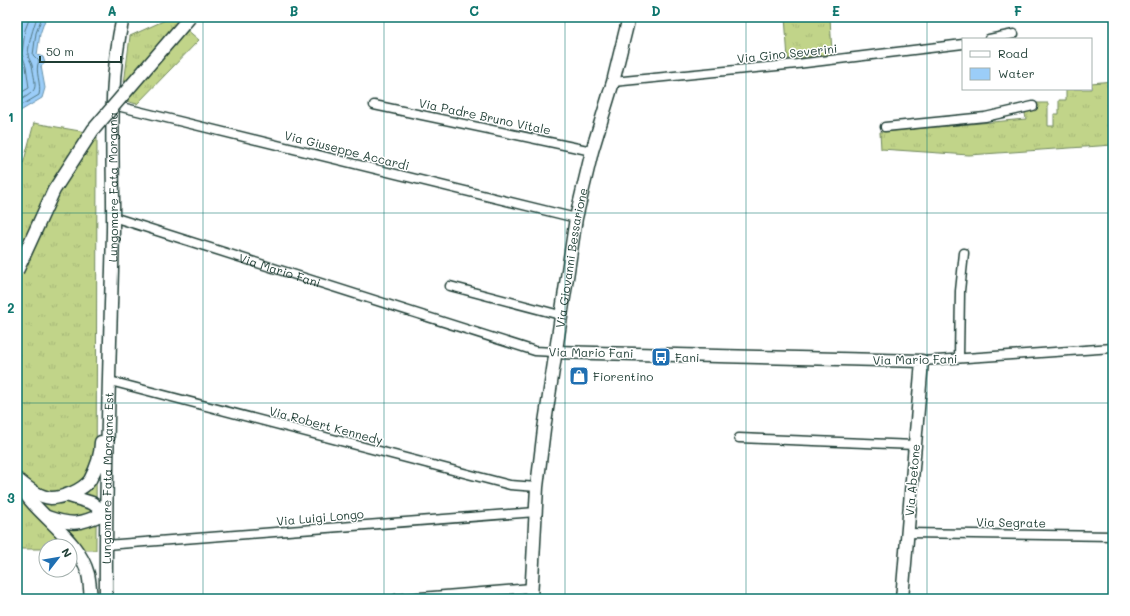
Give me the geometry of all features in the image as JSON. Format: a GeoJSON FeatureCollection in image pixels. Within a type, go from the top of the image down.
{"type":"FeatureCollection","features":[{"type":"Feature","properties":{"kind":"street","name":"Lungomare Fata Morgana"},"geometry":{"type":"LineString","coordinates":[[110,358],[113,217],[113,105],[119,36],[123,17]]}},
{"type":"Feature","properties":{"kind":"street"},"geometry":{"type":"LineString","coordinates":[[17,272],[54,190],[93,130],[190,17]]}},
{"type":"Feature","properties":{"kind":"street","name":"Via Giovanni Bessarione"},"geometry":{"type":"LineString","coordinates":[[531,593],[537,487],[554,352],[576,218],[592,151],[613,82],[629,17]]}},
{"type":"Feature","properties":{"kind":"street"},"geometry":{"type":"LineString","coordinates":[[994,38],[1014,34]]}},
{"type":"Feature","properties":{"kind":"street","name":"Via Gino Severini"},"geometry":{"type":"LineString","coordinates":[[613,82],[805,64],[962,44]]}},
{"type":"Feature","properties":{"kind":"street","name":"Via Giuseppe Accardi"},"geometry":{"type":"LineString","coordinates":[[113,105],[576,218]]}},
{"type":"Feature","properties":{"kind":"street","name":"Via Padre Bruno Vitale"},"geometry":{"type":"LineString","coordinates":[[374,105],[592,151]]}},
{"type":"Feature","properties":{"kind":"street"},"geometry":{"type":"LineString","coordinates":[[885,127],[984,118],[1032,106]]}},
{"type":"Feature","properties":{"kind":"street","name":"Via Mario Fani"},"geometry":{"type":"LineString","coordinates":[[113,217],[535,351],[922,361],[1113,348]]}},
{"type":"Feature","properties":{"kind":"street"},"geometry":{"type":"LineString","coordinates":[[959,358],[960,291],[964,253]]}},
{"type":"Feature","properties":{"kind":"street"},"geometry":{"type":"LineString","coordinates":[[450,286],[560,315]]}},
{"type":"Feature","properties":{"kind":"street"},"geometry":{"type":"LineString","coordinates":[[17,479],[32,492],[51,498],[66,495],[78,489],[89,480],[100,453],[102,389],[110,358]]}},
{"type":"Feature","properties":{"kind":"street","name":"Lungomare Fata Morgana Est"},"geometry":{"type":"LineString","coordinates":[[106,599],[105,513],[110,358]]}},
{"type":"Feature","properties":{"kind":"street","name":"Via Abetone"},"geometry":{"type":"LineString","coordinates":[[902,599],[922,361]]}},
{"type":"Feature","properties":{"kind":"street","name":"Via Robert Kennedy"},"geometry":{"type":"LineString","coordinates":[[110,381],[510,485],[537,487]]}},
{"type":"Feature","properties":{"kind":"street"},"geometry":{"type":"LineString","coordinates":[[739,438],[915,445]]}},
{"type":"Feature","properties":{"kind":"street"},"geometry":{"type":"LineString","coordinates":[[17,479],[28,499],[65,536],[79,556],[88,574],[91,599]]}},
{"type":"Feature","properties":{"kind":"street"},"geometry":{"type":"LineString","coordinates":[[47,517],[60,522],[82,523],[105,513],[92,503],[66,495]]}},
{"type":"Feature","properties":{"kind":"street","name":"Via Luigi Longo"},"geometry":{"type":"LineString","coordinates":[[106,546],[536,512]]}},
{"type":"Feature","properties":{"kind":"street","name":"Via Segrate"},"geometry":{"type":"LineString","coordinates":[[908,533],[1113,536]]}},
{"type":"Feature","properties":{"kind":"street"},"geometry":{"type":"LineString","coordinates":[[396,599],[531,593]]}},
{"type":"Feature","properties":{"kind":"green space"},"geometry":{"type":"Polygon","coordinates":[[[172,17],[199,40],[137,104],[122,100],[130,36],[172,17]]]}},
{"type":"Feature","properties":{"kind":"green space"},"geometry":{"type":"Polygon","coordinates":[[[785,17],[830,17],[832,54],[788,59],[785,17]]]}},
{"type":"Feature","properties":{"kind":"green space"},"geometry":{"type":"Polygon","coordinates":[[[1113,81],[1113,145],[969,155],[881,149],[880,132],[1026,119],[1024,108],[1036,103],[1048,103],[1048,126],[1054,126],[1054,114],[1059,114],[1059,100],[1066,100],[1066,90],[1092,90],[1092,83],[1113,81]]]}},
{"type":"Feature","properties":{"kind":"green space"},"geometry":{"type":"Polygon","coordinates":[[[34,123],[97,134],[96,550],[78,550],[78,538],[38,538],[38,549],[17,549],[17,187],[34,123]]]}},
{"type":"Feature","properties":{"kind":"water"},"geometry":{"type":"Polygon","coordinates":[[[17,17],[46,17],[40,34],[37,55],[43,57],[45,63],[41,66],[45,88],[42,98],[17,113],[17,17]]]}},
{"type":"Feature","properties":{"kind":"place","name":"Fani"},"geometry":{"type":"Point","coordinates":[661,357]}},
{"type":"Feature","properties":{"kind":"place","name":"Fiorentino"},"geometry":{"type":"Point","coordinates":[579,376]}}]}
